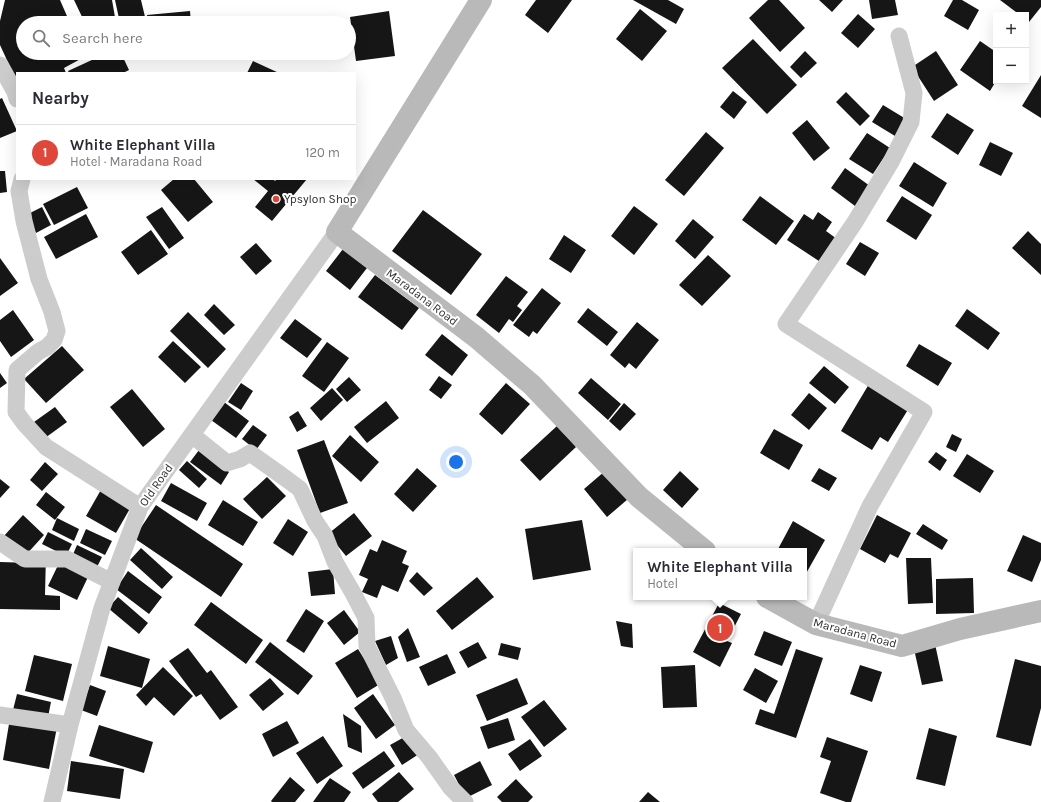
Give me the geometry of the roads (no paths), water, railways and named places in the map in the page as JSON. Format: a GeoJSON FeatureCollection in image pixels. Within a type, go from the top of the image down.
{"type":"FeatureCollection","features":[{"type":"Feature","properties":{"kind":"street"},"geometry":{"type":"LineString","coordinates":[[337,232],[481,0]]}},
{"type":"Feature","properties":{"kind":"street"},"geometry":{"type":"LineString","coordinates":[[816,624],[870,506],[924,412],[786,324],[855,222],[891,162],[912,122],[914,93],[899,36]]}},
{"type":"Feature","properties":{"kind":"street"},"geometry":{"type":"LineString","coordinates":[[0,65],[16,96]]}},
{"type":"Feature","properties":{"kind":"street"},"geometry":{"type":"LineString","coordinates":[[22,180],[19,191],[24,221],[39,279],[52,312],[57,330],[54,340],[47,347],[38,352],[17,370],[16,412],[46,448],[140,507]]}},
{"type":"Feature","properties":{"kind":"street","name":"Old Road"},"geometry":{"type":"LineString","coordinates":[[52,802],[70,725],[102,608],[140,507],[337,232]]}},
{"type":"Feature","properties":{"kind":"street","name":"Maradana Road"},"geometry":{"type":"LineString","coordinates":[[337,232],[476,337],[532,385],[639,497],[701,548]]}},
{"type":"Feature","properties":{"kind":"street"},"geometry":{"type":"LineString","coordinates":[[192,435],[227,463],[240,459],[250,453],[281,474],[300,490],[315,521],[325,536],[335,562],[366,618],[367,646],[394,698],[406,730],[429,757],[450,788],[466,802]]}},
{"type":"Feature","properties":{"kind":"street"},"geometry":{"type":"LineString","coordinates":[[0,542],[25,559],[67,559],[112,582]]}},
{"type":"Feature","properties":{"kind":"street","name":"Maradana Road"},"geometry":{"type":"LineString","coordinates":[[772,600],[816,624],[902,646],[960,629],[1041,611]]}},
{"type":"Feature","properties":{"kind":"street"},"geometry":{"type":"LineString","coordinates":[[0,715],[70,725]]}},
{"type":"Feature","properties":{"kind":"place","name":"Ypsylon Shop"},"geometry":{"type":"Point","coordinates":[276,199]}},
{"type":"Feature","properties":{"kind":"place","name":"White Elephant Villa"},"geometry":{"type":"Point","coordinates":[720,628]}}]}
